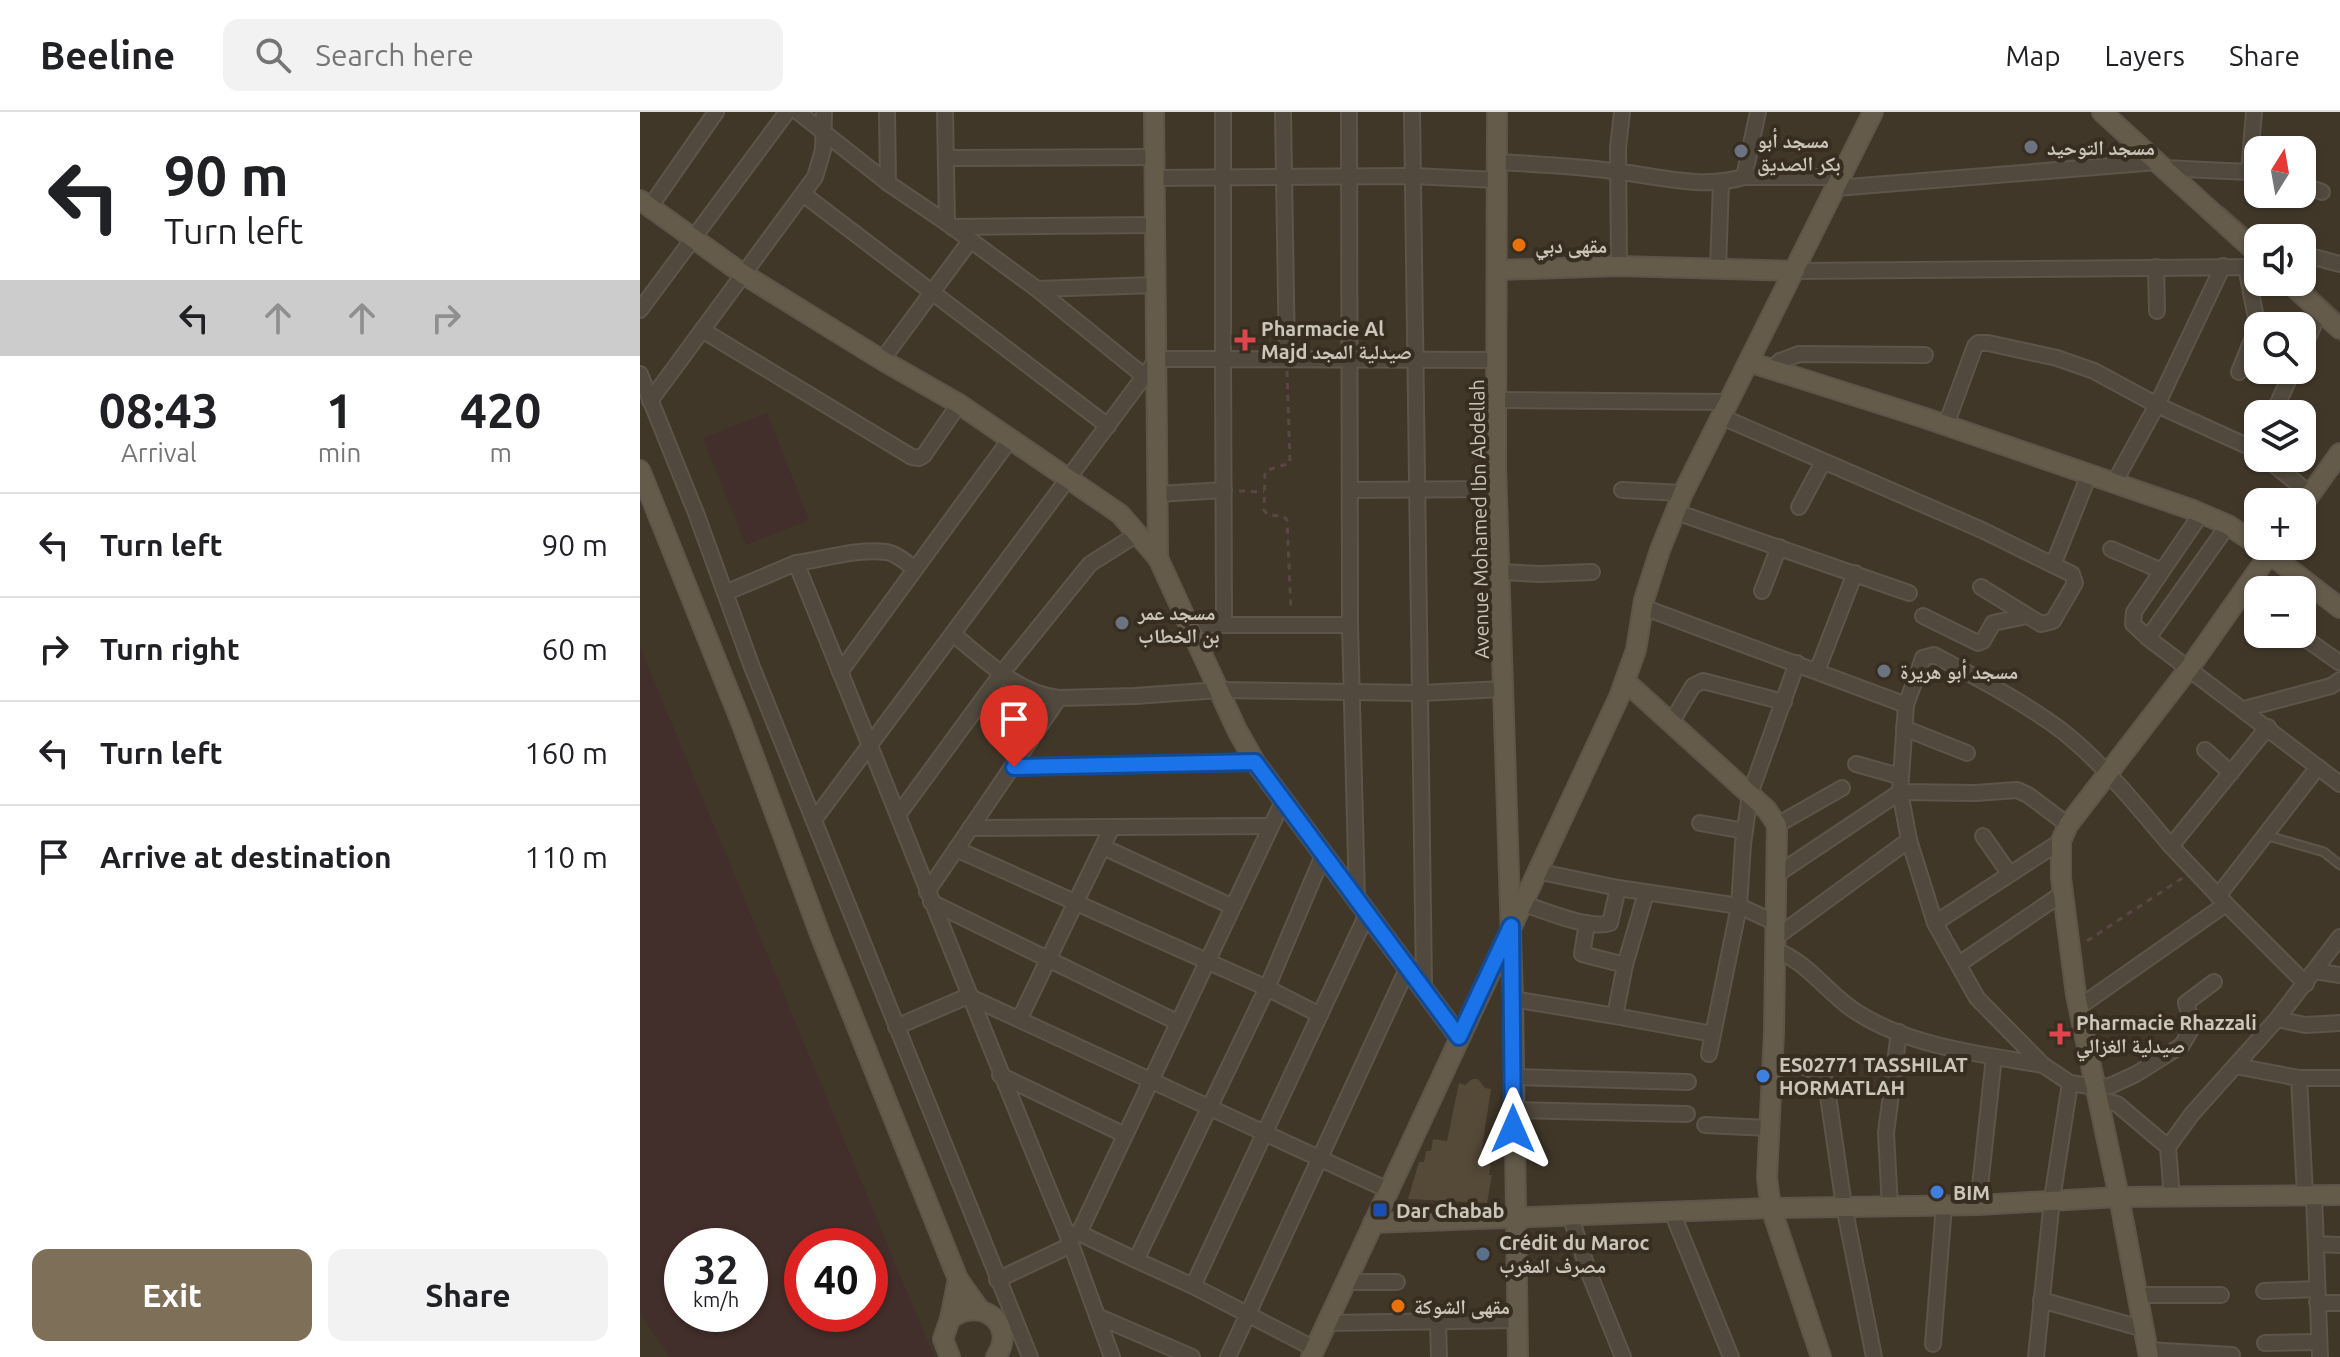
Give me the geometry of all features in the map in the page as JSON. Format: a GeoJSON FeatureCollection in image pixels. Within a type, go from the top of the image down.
{"type":"FeatureCollection","features":[{"type":"Feature","properties":{"kind":"street"},"geometry":{"type":"LineString","coordinates":[[716,112],[645,204],[743,274],[1011,438],[1120,514],[1139,533],[1158,558],[1255,762],[1459,1037]]}},
{"type":"Feature","properties":{"kind":"street"},"geometry":{"type":"LineString","coordinates":[[640,310],[787,112]]}},
{"type":"Feature","properties":{"kind":"street"},"geometry":{"type":"LineString","coordinates":[[798,112],[888,183],[1037,289],[1144,376]]}},
{"type":"Feature","properties":{"kind":"street"},"geometry":{"type":"LineString","coordinates":[[650,401],[818,170],[824,112]]}},
{"type":"Feature","properties":{"kind":"street"},"geometry":{"type":"LineString","coordinates":[[887,112],[888,183]]}},
{"type":"Feature","properties":{"kind":"street"},"geometry":{"type":"LineString","coordinates":[[945,112],[950,225]]}},
{"type":"Feature","properties":{"kind":"street"},"geometry":{"type":"LineString","coordinates":[[1154,112],[1158,558]]}},
{"type":"Feature","properties":{"kind":"street"},"geometry":{"type":"LineString","coordinates":[[1223,112],[1224,625]]}},
{"type":"Feature","properties":{"kind":"street"},"geometry":{"type":"LineString","coordinates":[[1283,112],[1287,359]]}},
{"type":"Feature","properties":{"kind":"street"},"geometry":{"type":"LineString","coordinates":[[1193,1286],[1320,1015],[1362,906],[1350,625],[1349,112]]}},
{"type":"Feature","properties":{"kind":"street"},"geometry":{"type":"LineString","coordinates":[[1412,112],[1424,988]]}},
{"type":"Feature","properties":{"kind":"street","name":"Avenue Mohamed Ibn Abdellah"},"geometry":{"type":"LineString","coordinates":[[1497,112],[1498,489],[1513,999],[1518,1357]]}},
{"type":"Feature","properties":{"kind":"street"},"geometry":{"type":"LineString","coordinates":[[1619,266],[1622,112]]}},
{"type":"Feature","properties":{"kind":"street"},"geometry":{"type":"LineString","coordinates":[[1744,177],[1758,112]]}},
{"type":"Feature","properties":{"kind":"street"},"geometry":{"type":"LineString","coordinates":[[1073,1238],[1136,1260],[1193,1286],[1313,1353],[1625,681],[1636,650],[1643,607],[1660,550],[1683,493],[1873,112]]}},
{"type":"Feature","properties":{"kind":"street"},"geometry":{"type":"LineString","coordinates":[[2102,112],[2244,248]]}},
{"type":"Feature","properties":{"kind":"street"},"geometry":{"type":"LineString","coordinates":[[2254,112],[2254,136]]}},
{"type":"Feature","properties":{"kind":"street"},"geometry":{"type":"LineString","coordinates":[[946,158],[1155,157]]}},
{"type":"Feature","properties":{"kind":"street"},"geometry":{"type":"LineString","coordinates":[[1155,178],[1619,171],[1695,183],[1721,183],[1744,177],[1839,183],[2160,165],[2244,172]]}},
{"type":"Feature","properties":{"kind":"street"},"geometry":{"type":"LineString","coordinates":[[1718,269],[1721,183]]}},
{"type":"Feature","properties":{"kind":"street"},"geometry":{"type":"LineString","coordinates":[[2316,190],[2322,192]]}},
{"type":"Feature","properties":{"kind":"street"},"geometry":{"type":"LineString","coordinates":[[803,194],[1108,426]]}},
{"type":"Feature","properties":{"kind":"street"},"geometry":{"type":"LineString","coordinates":[[950,225],[1155,225]]}},
{"type":"Feature","properties":{"kind":"street"},"geometry":{"type":"LineString","coordinates":[[882,360],[970,241]]}},
{"type":"Feature","properties":{"kind":"street"},"geometry":{"type":"LineString","coordinates":[[2316,258],[2340,264]]}},
{"type":"Feature","properties":{"kind":"street"},"geometry":{"type":"LineString","coordinates":[[1498,270],[1619,266],[1795,271],[2156,267],[2223,266],[2244,261]]}},
{"type":"Feature","properties":{"kind":"street"},"geometry":{"type":"LineString","coordinates":[[2114,483],[2157,405],[2223,266]]}},
{"type":"Feature","properties":{"kind":"street"},"geometry":{"type":"LineString","coordinates":[[2156,267],[2157,311]]}},
{"type":"Feature","properties":{"kind":"street"},"geometry":{"type":"LineString","coordinates":[[1037,289],[1156,285]]}},
{"type":"Feature","properties":{"kind":"street"},"geometry":{"type":"LineString","coordinates":[[2303,296],[2340,329]]}},
{"type":"Feature","properties":{"kind":"street"},"geometry":{"type":"LineString","coordinates":[[2316,320],[2320,311]]}},
{"type":"Feature","properties":{"kind":"street"},"geometry":{"type":"LineString","coordinates":[[702,330],[912,457],[924,455],[959,404]]}},
{"type":"Feature","properties":{"kind":"street"},"geometry":{"type":"LineString","coordinates":[[1946,425],[1978,343],[2057,358],[2094,371],[2157,405],[2244,445]]}},
{"type":"Feature","properties":{"kind":"street"},"geometry":{"type":"LineString","coordinates":[[1772,369],[1780,361],[1799,354],[1925,355]]}},
{"type":"Feature","properties":{"kind":"street"},"geometry":{"type":"LineString","coordinates":[[1157,359],[1498,360]]}},
{"type":"Feature","properties":{"kind":"street"},"geometry":{"type":"LineString","coordinates":[[814,820],[1157,359]]}},
{"type":"Feature","properties":{"kind":"street"},"geometry":{"type":"LineString","coordinates":[[2239,372],[2244,360]]}},
{"type":"Feature","properties":{"kind":"street"},"geometry":{"type":"LineString","coordinates":[[1749,362],[2114,483],[2201,514],[2244,535]]}},
{"type":"Feature","properties":{"kind":"street"},"geometry":{"type":"LineString","coordinates":[[640,374],[896,1027],[1030,1357]]}},
{"type":"Feature","properties":{"kind":"street"},"geometry":{"type":"LineString","coordinates":[[1498,400],[1725,409],[1823,462],[1982,530],[2072,574],[2075,583],[2053,621],[2041,624],[1981,587]]}},
{"type":"Feature","properties":{"kind":"street"},"geometry":{"type":"LineString","coordinates":[[840,672],[1011,438]]}},
{"type":"Feature","properties":{"kind":"street"},"geometry":{"type":"LineString","coordinates":[[2315,488],[2340,453]]}},
{"type":"Feature","properties":{"kind":"street"},"geometry":{"type":"LineString","coordinates":[[1799,507],[1823,462]]}},
{"type":"Feature","properties":{"kind":"street"},"geometry":{"type":"LineString","coordinates":[[640,470],[958,1279],[980,1310]]}},
{"type":"Feature","properties":{"kind":"street"},"geometry":{"type":"LineString","coordinates":[[2279,472],[2294,488]]}},
{"type":"Feature","properties":{"kind":"street"},"geometry":{"type":"LineString","coordinates":[[2053,565],[2089,475]]}},
{"type":"Feature","properties":{"kind":"street"},"geometry":{"type":"LineString","coordinates":[[1350,490],[1498,489]]}},
{"type":"Feature","properties":{"kind":"street"},"geometry":{"type":"LineString","coordinates":[[1158,494],[1224,490]]}},
{"type":"Feature","properties":{"kind":"street"},"geometry":{"type":"LineString","coordinates":[[1622,490],[1683,493]]}},
{"type":"Feature","properties":{"kind":"street"},"geometry":{"type":"LineString","coordinates":[[1676,512],[1909,593]]}},
{"type":"Feature","properties":{"kind":"street"},"geometry":{"type":"LineString","coordinates":[[2201,514],[2131,619],[2133,624],[2340,784]]}},
{"type":"Feature","properties":{"kind":"street"},"geometry":{"type":"LineString","coordinates":[[2148,638],[2228,525]]}},
{"type":"Feature","properties":{"kind":"street"},"geometry":{"type":"LineString","coordinates":[[898,815],[1002,673],[1090,564],[1139,533]]}},
{"type":"Feature","properties":{"kind":"street"},"geometry":{"type":"LineString","coordinates":[[1762,591],[1779,547]]}},
{"type":"Feature","properties":{"kind":"street"},"geometry":{"type":"LineString","coordinates":[[2111,549],[2162,571]]}},
{"type":"Feature","properties":{"kind":"street"},"geometry":{"type":"LineString","coordinates":[[725,593],[796,563],[858,553],[884,552],[915,569]]}},
{"type":"Feature","properties":{"kind":"street"},"geometry":{"type":"LineString","coordinates":[[1935,923],[2065,833],[2190,667],[2242,593],[2260,560]]}},
{"type":"Feature","properties":{"kind":"street"},"geometry":{"type":"LineString","coordinates":[[2281,560],[2340,608]]}},
{"type":"Feature","properties":{"kind":"street"},"geometry":{"type":"LineString","coordinates":[[796,563],[871,744],[1000,1075],[1073,1238],[1112,1357]]}},
{"type":"Feature","properties":{"kind":"street"},"geometry":{"type":"LineString","coordinates":[[1500,572],[1592,572]]}},
{"type":"Feature","properties":{"kind":"street"},"geometry":{"type":"LineString","coordinates":[[1817,671],[1855,573]]}},
{"type":"Feature","properties":{"kind":"street"},"geometry":{"type":"LineString","coordinates":[[1643,607],[1906,705]]}},
{"type":"Feature","properties":{"kind":"street"},"geometry":{"type":"LineString","coordinates":[[1923,616],[1978,643],[1983,641],[1993,623],[2027,616]]}},
{"type":"Feature","properties":{"kind":"street"},"geometry":{"type":"LineString","coordinates":[[1190,625],[1350,625]]}},
{"type":"Feature","properties":{"kind":"street"},"geometry":{"type":"LineString","coordinates":[[953,634],[1002,673],[1039,695],[1059,698],[1219,690],[1420,693],[1504,689]]}},
{"type":"Feature","properties":{"kind":"street"},"geometry":{"type":"LineString","coordinates":[[2316,646],[2340,663]]}},
{"type":"Feature","properties":{"kind":"street"},"geometry":{"type":"LineString","coordinates":[[2168,1147],[2117,1104],[2070,1083],[2043,1065],[1977,998],[1935,923],[1909,840],[1899,776],[1906,705],[1923,658],[1934,655],[2008,696],[2061,731],[2108,772],[2222,900],[2310,977],[2340,975]]}},
{"type":"Feature","properties":{"kind":"street"},"geometry":{"type":"LineString","coordinates":[[1709,1054],[1739,906],[1750,794],[1797,663]]}},
{"type":"Feature","properties":{"kind":"street"},"geometry":{"type":"LineString","coordinates":[[2244,709],[2331,686],[2340,680]]}},
{"type":"Feature","properties":{"kind":"street"},"geometry":{"type":"LineString","coordinates":[[1625,681],[1767,810],[1777,825],[1773,1061],[1767,1178],[1771,1208],[1821,1357]]}},
{"type":"Feature","properties":{"kind":"street"},"geometry":{"type":"LineString","coordinates":[[1671,723],[1693,686],[1703,681],[1784,702]]}},
{"type":"Feature","properties":{"kind":"street"},"geometry":{"type":"LineString","coordinates":[[929,897],[956,849],[1059,698]]}},
{"type":"Feature","properties":{"kind":"street"},"geometry":{"type":"LineString","coordinates":[[2171,846],[2268,727]]}},
{"type":"Feature","properties":{"kind":"street"},"geometry":{"type":"LineString","coordinates":[[1904,728],[1967,753]]}},
{"type":"Feature","properties":{"kind":"street"},"geometry":{"type":"LineString","coordinates":[[2205,750],[2231,773]]}},
{"type":"Feature","properties":{"kind":"street"},"geometry":{"type":"LineString","coordinates":[[1014,767],[1255,762]]}},
{"type":"Feature","properties":{"kind":"street"},"geometry":{"type":"LineString","coordinates":[[1856,764],[1899,776]]}},
{"type":"Feature","properties":{"kind":"street"},"geometry":{"type":"LineString","coordinates":[[2079,1007],[2222,900],[2265,835],[2318,767]]}},
{"type":"Feature","properties":{"kind":"street"},"geometry":{"type":"LineString","coordinates":[[1777,825],[1842,788]]}},
{"type":"Feature","properties":{"kind":"street"},"geometry":{"type":"LineString","coordinates":[[1776,875],[1900,792],[2017,790],[2028,795],[2065,833],[2063,893],[2070,951],[2148,1354],[2232,1355]]}},
{"type":"Feature","properties":{"kind":"street"},"geometry":{"type":"LineString","coordinates":[[997,1280],[1073,1238],[1284,799]]}},
{"type":"Feature","properties":{"kind":"street"},"geometry":{"type":"LineString","coordinates":[[1700,823],[1745,831]]}},
{"type":"Feature","properties":{"kind":"street"},"geometry":{"type":"LineString","coordinates":[[970,828],[1269,826]]}},
{"type":"Feature","properties":{"kind":"street"},"geometry":{"type":"LineString","coordinates":[[1020,1018],[1112,827]]}},
{"type":"Feature","properties":{"kind":"street"},"geometry":{"type":"LineString","coordinates":[[1983,836],[2009,873]]}},
{"type":"Feature","properties":{"kind":"street"},"geometry":{"type":"LineString","coordinates":[[1775,937],[1909,840]]}},
{"type":"Feature","properties":{"kind":"street"},"geometry":{"type":"LineString","coordinates":[[1103,847],[1231,906]]}},
{"type":"Feature","properties":{"kind":"street"},"geometry":{"type":"LineString","coordinates":[[956,849],[1267,988],[1320,1015]]}},
{"type":"Feature","properties":{"kind":"street"},"geometry":{"type":"LineString","coordinates":[[1136,1260],[1267,988],[1324,853]]}},
{"type":"Feature","properties":{"kind":"street"},"geometry":{"type":"LineString","coordinates":[[1536,871],[1646,893],[1739,906],[1849,1007],[1899,1032],[1925,1041],[2043,1065]]}},
{"type":"Feature","properties":{"kind":"street"},"geometry":{"type":"LineString","coordinates":[[1521,903],[1602,926],[1610,923],[1618,888]]}},
{"type":"Feature","properties":{"kind":"street"},"geometry":{"type":"LineString","coordinates":[[1615,1016],[1625,965],[1646,893]]}},
{"type":"Feature","properties":{"kind":"street"},"geometry":{"type":"LineString","coordinates":[[1959,964],[2063,893]]}},
{"type":"Feature","properties":{"kind":"street"},"geometry":{"type":"LineString","coordinates":[[929,897],[1048,961],[1177,1022]]}},
{"type":"Feature","properties":{"kind":"street"},"geometry":{"type":"LineString","coordinates":[[1587,923],[1582,954],[1625,965]]}},
{"type":"Feature","properties":{"kind":"street"},"geometry":{"type":"LineString","coordinates":[[2172,1198],[2168,1147],[2192,1114],[2277,1019],[2340,937]]}},
{"type":"Feature","properties":{"kind":"street"},"geometry":{"type":"LineString","coordinates":[[1228,1357],[1408,967]]}},
{"type":"Feature","properties":{"kind":"street"},"geometry":{"type":"LineString","coordinates":[[2096,1093],[2136,1074],[2182,1045],[2193,1026],[2186,1003],[2214,982]]}},
{"type":"Feature","properties":{"kind":"street"},"geometry":{"type":"LineString","coordinates":[[896,1027],[968,996],[1388,1190]]}},
{"type":"Feature","properties":{"kind":"street"},"geometry":{"type":"LineString","coordinates":[[1513,999],[1713,1034]]}},
{"type":"Feature","properties":{"kind":"street"},"geometry":{"type":"LineString","coordinates":[[2277,1019],[2305,1025],[2340,1023]]}},
{"type":"Feature","properties":{"kind":"street"},"geometry":{"type":"LineString","coordinates":[[1890,1207],[1886,1133],[1899,1032]]}},
{"type":"Feature","properties":{"kind":"street"},"geometry":{"type":"LineString","coordinates":[[1978,1205],[1994,1057]]}},
{"type":"Feature","properties":{"kind":"street"},"geometry":{"type":"LineString","coordinates":[[1773,1061],[1820,1072],[1826,1082],[1844,1206],[1874,1357]]}},
{"type":"Feature","properties":{"kind":"street"},"geometry":{"type":"LineString","coordinates":[[2235,1066],[2299,1078],[2340,1078]]}},
{"type":"Feature","properties":{"kind":"street"},"geometry":{"type":"LineString","coordinates":[[1000,1075],[1125,1135]]}},
{"type":"Feature","properties":{"kind":"street"},"geometry":{"type":"LineString","coordinates":[[1513,1077],[1688,1082]]}},
{"type":"Feature","properties":{"kind":"street"},"geometry":{"type":"LineString","coordinates":[[2265,1343],[2320,1350],[2316,1244],[2299,1078]]}},
{"type":"Feature","properties":{"kind":"street"},"geometry":{"type":"LineString","coordinates":[[2036,1357],[2052,1199],[2070,1083]]}},
{"type":"Feature","properties":{"kind":"street"},"geometry":{"type":"LineString","coordinates":[[1513,1110],[1687,1114]]}},
{"type":"Feature","properties":{"kind":"street"},"geometry":{"type":"LineString","coordinates":[[1705,1125],[1769,1128]]}},
{"type":"Feature","properties":{"kind":"street"},"geometry":{"type":"LineString","coordinates":[[1373,1223],[1771,1208],[1978,1205],[2119,1197],[2340,1195]]}},
{"type":"Feature","properties":{"kind":"street"},"geometry":{"type":"LineString","coordinates":[[1933,1344],[1944,1206]]}},
{"type":"Feature","properties":{"kind":"street"},"geometry":{"type":"LineString","coordinates":[[1672,1212],[1731,1357]]}},
{"type":"Feature","properties":{"kind":"street"},"geometry":{"type":"LineString","coordinates":[[1570,1215],[1589,1273],[1623,1357]]}},
{"type":"Feature","properties":{"kind":"street"},"geometry":{"type":"LineString","coordinates":[[2316,1244],[2340,1245]]}},
{"type":"Feature","properties":{"kind":"street"},"geometry":{"type":"LineString","coordinates":[[950,1357],[943,1339],[958,1279]]}},
{"type":"Feature","properties":{"kind":"street"},"geometry":{"type":"LineString","coordinates":[[1346,1282],[1397,1282]]}},
{"type":"Feature","properties":{"kind":"street"},"geometry":{"type":"LineString","coordinates":[[2264,1291],[2317,1296],[2340,1303]]}},
{"type":"Feature","properties":{"kind":"street"},"geometry":{"type":"LineString","coordinates":[[2137,1295],[2221,1295]]}},
{"type":"Feature","properties":{"kind":"street"},"geometry":{"type":"LineString","coordinates":[[2041,1300],[2144,1329]]}},
{"type":"Feature","properties":{"kind":"street"},"geometry":{"type":"LineString","coordinates":[[950,1319],[972,1309],[995,1318],[1001,1327],[1002,1343],[998,1356]]}},
{"type":"Feature","properties":{"kind":"street"},"geometry":{"type":"LineString","coordinates":[[1097,1316],[1192,1357]]}},
{"type":"Feature","properties":{"kind":"street"},"geometry":{"type":"LineString","coordinates":[[1327,1323],[1518,1320]]}},
{"type":"Feature","properties":{"kind":"street"},"geometry":{"type":"LineString","coordinates":[[1438,1322],[1439,1357]]}},
{"type":"Feature","properties":{"kind":"lane"},"geometry":{"type":"LineString","coordinates":[[2265,835],[2324,852],[2340,865]]}},
{"type":"Feature","properties":{"kind":"path"},"geometry":{"type":"LineString","coordinates":[[1287,359],[1290,463],[1268,468],[1264,476],[1264,492],[1265,512],[1287,520],[1292,624]]}},
{"type":"Feature","properties":{"kind":"path"},"geometry":{"type":"LineString","coordinates":[[1224,490],[1264,492]]}},
{"type":"Feature","properties":{"kind":"path"},"geometry":{"type":"LineString","coordinates":[[2070,951],[2194,870]]}},
{"type":"Feature","properties":{"kind":"shaded area"},"geometry":{"type":"Polygon","coordinates":[[[767,413],[809,520],[746,545],[703,438],[767,413]]]}},
{"type":"Feature","properties":{"kind":"shaded area"},"geometry":{"type":"Polygon","coordinates":[[[640,647],[881,1228],[784,1228],[784,1332],[888,1332],[888,1246],[934,1357],[670,1357],[640,1313],[640,647]]]}},
{"type":"Feature","properties":{"kind":"building"},"geometry":{"type":"Polygon","coordinates":[[[2223,206],[2244,225],[2244,251],[2218,226],[2223,206]]]}},
{"type":"Feature","properties":{"kind":"building"},"geometry":{"type":"Polygon","coordinates":[[[2316,290],[2340,313],[2340,342],[2316,320],[2316,312],[2308,312],[2291,296],[2316,296],[2316,290]]]}},
{"type":"Feature","properties":{"kind":"building"},"geometry":{"type":"Polygon","coordinates":[[[1472,1079],[1478,1079],[1485,1088],[1491,1089],[1482,1148],[1493,1150],[1488,1164],[1491,1165],[1489,1175],[1492,1175],[1487,1203],[1408,1199],[1419,1162],[1424,1162],[1426,1151],[1431,1151],[1433,1139],[1447,1141],[1459,1083],[1465,1085],[1472,1079]]]}},
{"type":"Feature","properties":{"kind":"place","name":"مسجد التوحيد"},"geometry":{"type":"Point","coordinates":[2031,147]}},
{"type":"Feature","properties":{"kind":"place","name":"مسجد أبو بكر الصديق"},"geometry":{"type":"Point","coordinates":[1741,151]}},
{"type":"Feature","properties":{"kind":"place","name":"مقهى دبي"},"geometry":{"type":"Point","coordinates":[1519,245]}},
{"type":"Feature","properties":{"kind":"place","name":"Pharmacie Al Majd صيدلية المجد"},"geometry":{"type":"Point","coordinates":[1245,340]}},
{"type":"Feature","properties":{"kind":"place","name":"مسجد عمر بن الخطاب"},"geometry":{"type":"Point","coordinates":[1122,623]}},
{"type":"Feature","properties":{"kind":"place","name":"مسجد أبو هريرة"},"geometry":{"type":"Point","coordinates":[1884,671]}},
{"type":"Feature","properties":{"kind":"place","name":"Pharmacie Rhazzali صيدلية الغزالي"},"geometry":{"type":"Point","coordinates":[2060,1034]}},
{"type":"Feature","properties":{"kind":"place","name":"ES02771 TASSHILAT HORMATLAH"},"geometry":{"type":"Point","coordinates":[1763,1076]}},
{"type":"Feature","properties":{"kind":"place","name":"BIM"},"geometry":{"type":"Point","coordinates":[1937,1192]}},
{"type":"Feature","properties":{"kind":"place","name":"Dar Chabab"},"geometry":{"type":"Point","coordinates":[1380,1210]}},
{"type":"Feature","properties":{"kind":"place","name":"Crédit du Maroc مصرف المغرب"},"geometry":{"type":"Point","coordinates":[1483,1254]}},
{"type":"Feature","properties":{"kind":"place","name":"مقهى الشوكة"},"geometry":{"type":"Point","coordinates":[1398,1306]}},
{"type":"Feature","properties":{"kind":"route"},"geometry":{"type":"LineString","coordinates":[[1014,767],[1255,762],[1459,1037],[1511,926],[1513,1129]]}}]}
